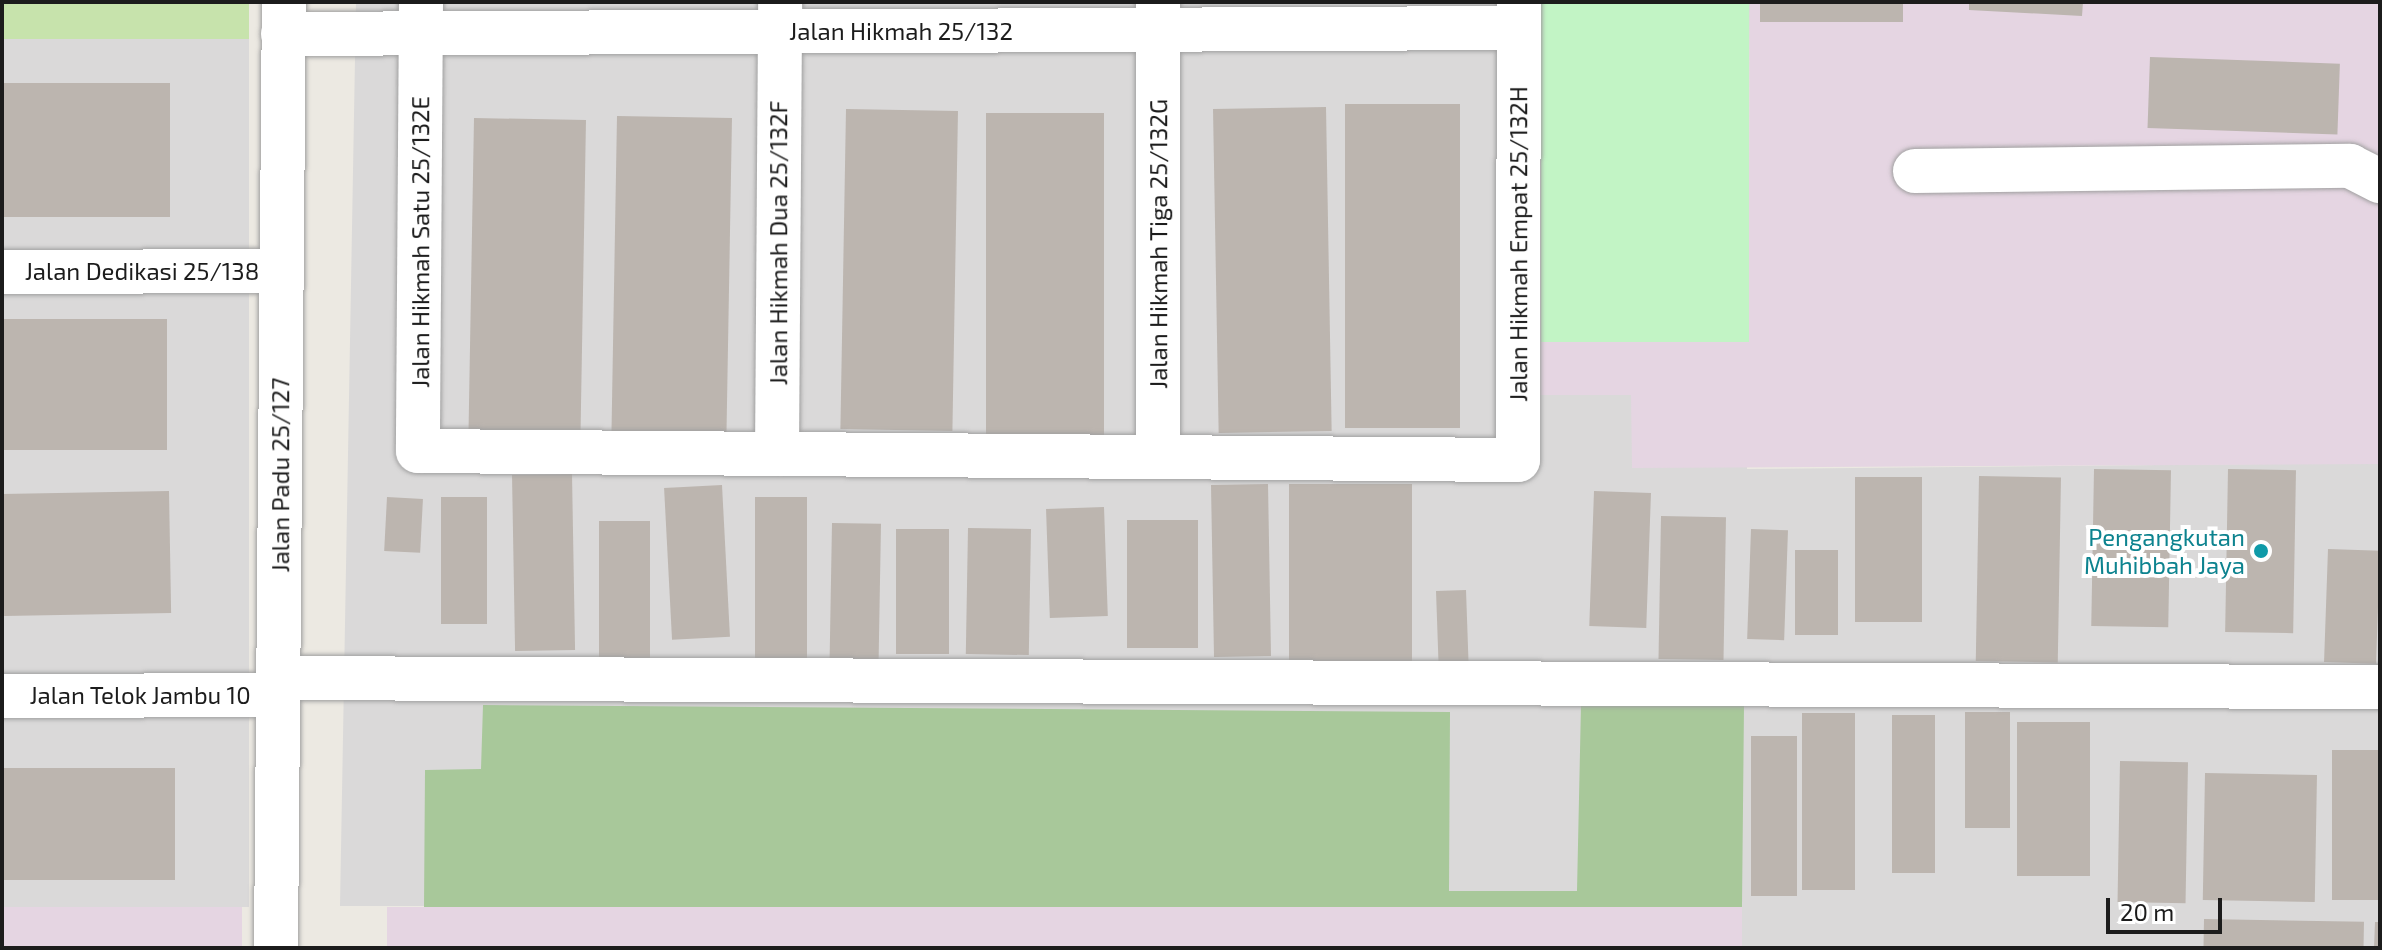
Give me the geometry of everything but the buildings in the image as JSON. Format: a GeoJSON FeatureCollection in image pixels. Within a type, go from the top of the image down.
{"type":"FeatureCollection","features":[{"type":"Feature","properties":{"kind":"street","name":"Jalan Hikmah 25/132"},"geometry":{"type":"LineString","coordinates":[[284,18],[1519,15]]}},
{"type":"Feature","properties":{"kind":"street","name":"Jalan Hikmah Empat 25/132H"},"geometry":{"type":"LineString","coordinates":[[1158,457],[1518,460],[1519,15]]}},
{"type":"Feature","properties":{"kind":"street","name":"Jalan Hikmah Tiga 25/132G"},"geometry":{"type":"LineString","coordinates":[[1158,16],[1158,457]]}},
{"type":"Feature","properties":{"kind":"street","name":"Jalan Hikmah Dua 25/132F"},"geometry":{"type":"LineString","coordinates":[[777,454],[780,17]]}},
{"type":"Feature","properties":{"kind":"street","name":"Jalan Padu 25/127"},"geometry":{"type":"LineString","coordinates":[[276,948],[284,18]]}},
{"type":"Feature","properties":{"kind":"street","name":"Jalan Hikmah Satu 25/132E"},"geometry":{"type":"LineString","coordinates":[[421,18],[418,451],[777,454]]}},
{"type":"Feature","properties":{"kind":"street"},"geometry":{"type":"LineString","coordinates":[[1915,171],[2350,166],[2380,181]]}},
{"type":"Feature","properties":{"kind":"street","name":"Jalan Dedikasi 25/138"},"geometry":{"type":"LineString","coordinates":[[2,272],[281,271]]}},
{"type":"Feature","properties":{"kind":"street"},"geometry":{"type":"LineString","coordinates":[[777,454],[1158,457]]}},
{"type":"Feature","properties":{"kind":"street","name":"Jalan Telok Jambu 10"},"geometry":{"type":"LineString","coordinates":[[2,696],[278,686],[2380,687]]}},
{"type":"Feature","properties":{"kind":"shaded area"},"geometry":{"type":"Polygon","coordinates":[[[356,2],[1750,2],[1747,469],[2380,463],[2380,948],[1741,948],[1742,907],[340,906],[356,2]]]}},
{"type":"Feature","properties":{"kind":"shaded area"},"geometry":{"type":"Polygon","coordinates":[[[1750,2],[2380,2],[2380,464],[1632,468],[1631,395],[1539,395],[1539,342],[1748,342],[1750,2]]]}},
{"type":"Feature","properties":{"kind":"shaded area"},"geometry":{"type":"Polygon","coordinates":[[[2,39],[249,39],[249,907],[2,907],[2,39]]]}},
{"type":"Feature","properties":{"kind":"shaded area"},"geometry":{"type":"Polygon","coordinates":[[[2,907],[242,907],[242,948],[2,948],[2,907]]]}},
{"type":"Feature","properties":{"kind":"shaded area"},"geometry":{"type":"Polygon","coordinates":[[[387,907],[1742,907],[1742,948],[387,948],[387,907]]]}},
{"type":"Feature","properties":{"kind":"green space"},"geometry":{"type":"Polygon","coordinates":[[[2,2],[249,2],[249,39],[2,39],[2,2]]]}},
{"type":"Feature","properties":{"kind":"green space"},"geometry":{"type":"Polygon","coordinates":[[[1541,2],[1749,2],[1749,342],[1541,342],[1541,2]]]}},
{"type":"Feature","properties":{"kind":"green space"},"geometry":{"type":"Polygon","coordinates":[[[483,705],[1450,712],[1449,891],[1577,891],[1581,705],[1744,706],[1742,907],[424,907],[425,770],[481,769],[483,705]]]}},
{"type":"Feature","properties":{"kind":"place","name":"Pengangkutan Muhibbah Jaya"},"geometry":{"type":"Point","coordinates":[2261,551]}}]}
